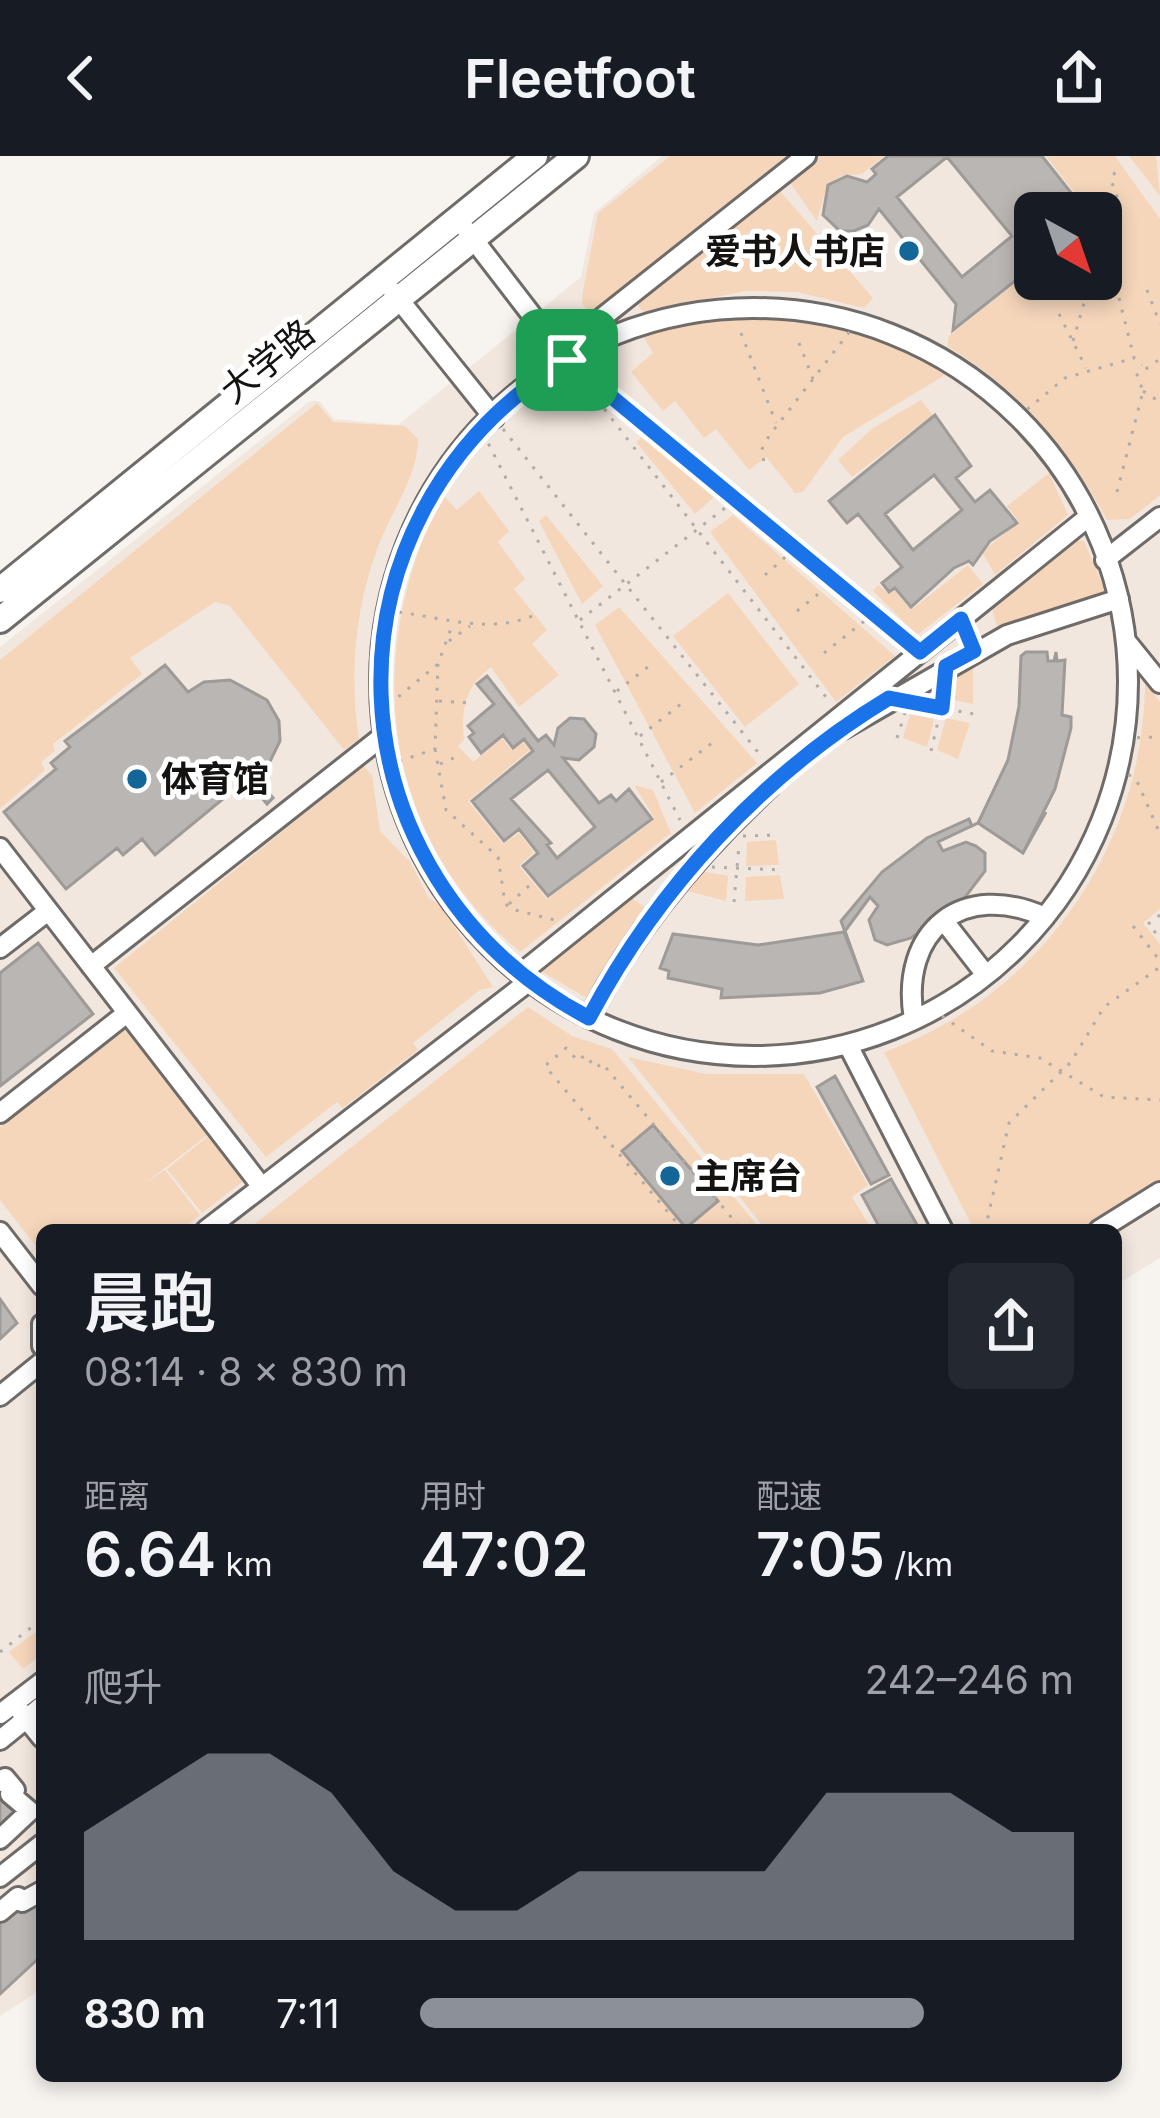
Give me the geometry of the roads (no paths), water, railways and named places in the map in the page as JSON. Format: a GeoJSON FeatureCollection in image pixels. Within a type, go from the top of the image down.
{"type":"FeatureCollection","features":[{"type":"Feature","properties":{"kind":"main road","name":"大学路"},"geometry":{"type":"LineString","coordinates":[[0,590],[535,156]]}},
{"type":"Feature","properties":{"kind":"main road","name":"大学路"},"geometry":{"type":"LineString","coordinates":[[0,620],[576,156]]}},
{"type":"Feature","properties":{"kind":"street"},"geometry":{"type":"LineString","coordinates":[[563,356],[610,332],[713,307],[790,306],[899,334],[962,370],[1018,417],[1066,473],[1119,599],[1126,641],[1125,738],[1102,826],[1045,917],[1020,949],[986,976],[914,1019],[848,1045],[748,1055],[678,1051],[589,1018],[524,978],[479,937],[440,889],[405,822],[388,765],[380,712],[387,611],[407,536],[445,473],[488,424],[563,356],[806,156]]}},
{"type":"Feature","properties":{"kind":"street"},"geometry":{"type":"LineString","coordinates":[[457,218],[563,356]]}},
{"type":"Feature","properties":{"kind":"street"},"geometry":{"type":"LineString","coordinates":[[382,280],[488,424]]}},
{"type":"Feature","properties":{"kind":"street"},"geometry":{"type":"LineString","coordinates":[[1105,560],[1160,517]]}},
{"type":"Feature","properties":{"kind":"street"},"geometry":{"type":"LineString","coordinates":[[214,1224],[524,978],[645,873],[1087,518]]}},
{"type":"Feature","properties":{"kind":"street"},"geometry":{"type":"LineString","coordinates":[[589,1018],[627,949],[698,861],[817,748],[946,666],[1062,614],[1119,599]]}},
{"type":"Feature","properties":{"kind":"street"},"geometry":{"type":"LineString","coordinates":[[961,619],[975,655]]}},
{"type":"Feature","properties":{"kind":"street"},"geometry":{"type":"LineString","coordinates":[[1126,641],[1156,671]]}},
{"type":"Feature","properties":{"kind":"street"},"geometry":{"type":"LineString","coordinates":[[91,966],[383,736]]}},
{"type":"Feature","properties":{"kind":"street"},"geometry":{"type":"LineString","coordinates":[[0,848],[262,1187]]}},
{"type":"Feature","properties":{"kind":"street"},"geometry":{"type":"LineString","coordinates":[[645,873],[678,890]]}},
{"type":"Feature","properties":{"kind":"street"},"geometry":{"type":"LineString","coordinates":[[914,1019],[914,961],[944,922],[974,902],[1016,904],[1045,917]]}},
{"type":"Feature","properties":{"kind":"street"},"geometry":{"type":"LineString","coordinates":[[0,948],[48,910]]}},
{"type":"Feature","properties":{"kind":"street"},"geometry":{"type":"LineString","coordinates":[[944,922],[986,976]]}},
{"type":"Feature","properties":{"kind":"street"},"geometry":{"type":"LineString","coordinates":[[0,1113],[127,1013]]}},
{"type":"Feature","properties":{"kind":"street"},"geometry":{"type":"LineString","coordinates":[[848,1045],[940,1224]]}},
{"type":"Feature","properties":{"kind":"street"},"geometry":{"type":"LineString","coordinates":[[1109,1224],[1160,1192]]}},
{"type":"Feature","properties":{"kind":"street"},"geometry":{"type":"LineString","coordinates":[[0,1232],[36,1278]]}},
{"type":"Feature","properties":{"kind":"street"},"geometry":{"type":"LineString","coordinates":[[0,1396],[36,1367]]}},
{"type":"Feature","properties":{"kind":"street"},"geometry":{"type":"LineString","coordinates":[[0,1740],[21,1710]]}},
{"type":"Feature","properties":{"kind":"street"},"geometry":{"type":"LineString","coordinates":[[0,1782],[5,1778],[14,1790],[10,1794],[30,1811],[0,1839]]}},
{"type":"Feature","properties":{"kind":"street"},"geometry":{"type":"LineString","coordinates":[[0,1877],[36,1849]]}},
{"type":"Feature","properties":{"kind":"street"},"geometry":{"type":"LineString","coordinates":[[0,1912],[18,1897],[22,1903],[36,1895]]}},
{"type":"Feature","properties":{"kind":"place","name":"爱书人书店"},"geometry":{"type":"Point","coordinates":[909,251]}},
{"type":"Feature","properties":{"kind":"place","name":"体育馆"},"geometry":{"type":"Point","coordinates":[137,779]}},
{"type":"Feature","properties":{"kind":"place","name":"主席台"},"geometry":{"type":"Point","coordinates":[670,1176]}}]}
